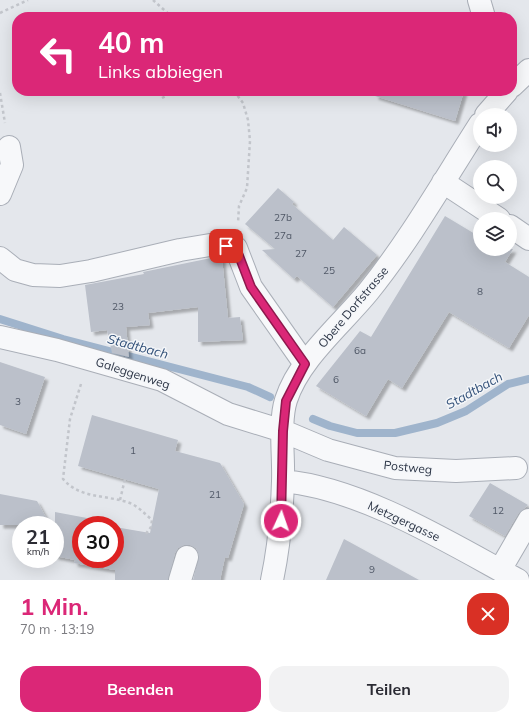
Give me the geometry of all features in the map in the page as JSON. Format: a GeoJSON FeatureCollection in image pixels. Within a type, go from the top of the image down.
{"type":"FeatureCollection","features":[{"type":"Feature","properties":{"kind":"street"},"geometry":{"type":"LineString","coordinates":[[479,0],[483,12]]}},
{"type":"Feature","properties":{"kind":"street"},"geometry":{"type":"LineString","coordinates":[[492,108],[502,96]]}},
{"type":"Feature","properties":{"kind":"street","name":"Obere Dorfstrasse"},"geometry":{"type":"LineString","coordinates":[[272,580],[281,521],[283,431],[286,401],[305,364],[368,292],[405,242],[473,135]]}},
{"type":"Feature","properties":{"kind":"street"},"geometry":{"type":"LineString","coordinates":[[0,194],[12,166],[9,147]]}},
{"type":"Feature","properties":{"kind":"street"},"geometry":{"type":"LineString","coordinates":[[443,182],[488,212]]}},
{"type":"Feature","properties":{"kind":"street"},"geometry":{"type":"LineString","coordinates":[[517,231],[529,239]]}},
{"type":"Feature","properties":{"kind":"street"},"geometry":{"type":"LineString","coordinates":[[0,258],[15,270],[33,276],[60,276],[91,271],[180,250],[216,244],[236,248],[251,287],[305,364]]}},
{"type":"Feature","properties":{"kind":"street","name":"Galeggenweg"},"geometry":{"type":"LineString","coordinates":[[0,337],[89,359],[162,380],[228,414],[283,431]]}},
{"type":"Feature","properties":{"kind":"street","name":"Postweg"},"geometry":{"type":"LineString","coordinates":[[283,431],[328,450],[395,468],[456,471],[516,468]]}},
{"type":"Feature","properties":{"kind":"street","name":"Metzgergasse"},"geometry":{"type":"LineString","coordinates":[[283,481],[307,483],[373,506],[439,536],[509,575]]}},
{"type":"Feature","properties":{"kind":"street"},"geometry":{"type":"LineString","coordinates":[[509,575],[529,520]]}},
{"type":"Feature","properties":{"kind":"street"},"geometry":{"type":"LineString","coordinates":[[180,580],[187,557]]}},
{"type":"Feature","properties":{"kind":"path"},"geometry":{"type":"LineString","coordinates":[[0,13],[28,0]]}},
{"type":"Feature","properties":{"kind":"path"},"geometry":{"type":"LineString","coordinates":[[153,0],[166,12]]}},
{"type":"Feature","properties":{"kind":"path"},"geometry":{"type":"LineString","coordinates":[[0,94],[4,119]]}},
{"type":"Feature","properties":{"kind":"path"},"geometry":{"type":"LineString","coordinates":[[162,98],[166,96]]}},
{"type":"Feature","properties":{"kind":"path"},"geometry":{"type":"LineString","coordinates":[[237,228],[239,206],[247,188],[250,141],[248,120],[243,103],[238,96]]}},
{"type":"Feature","properties":{"kind":"path"},"geometry":{"type":"LineString","coordinates":[[89,359],[70,419],[68,448],[63,479],[69,486],[85,494],[128,502],[141,509],[152,520],[151,527],[146,535]]}},
{"type":"Feature","properties":{"kind":"path"},"geometry":{"type":"LineString","coordinates":[[120,500],[125,479]]}},
{"type":"Feature","properties":{"kind":"building"},"geometry":{"type":"Polygon","coordinates":[[[375,96],[462,96],[455,121],[375,96]]]}},
{"type":"Feature","properties":{"kind":"building"},"geometry":{"type":"Polygon","coordinates":[[[278,188],[294,202],[292,204],[333,240],[344,227],[377,255],[333,307],[297,276],[294,279],[262,250],[275,249],[245,224],[278,188]]]}},
{"type":"Feature","properties":{"kind":"building"},"geometry":{"type":"Polygon","coordinates":[[[445,216],[473,233],[473,256],[509,256],[505,262],[529,277],[529,315],[509,348],[449,312],[402,388],[388,379],[366,416],[316,386],[360,331],[371,337],[445,216]]]}},
{"type":"Feature","properties":{"kind":"building"},"geometry":{"type":"Polygon","coordinates":[[[216,257],[222,258],[228,318],[240,317],[243,340],[198,342],[198,307],[148,313],[150,325],[126,327],[129,357],[112,353],[107,330],[91,332],[85,285],[144,274],[143,272],[216,257]]]}},
{"type":"Feature","properties":{"kind":"building"},"geometry":{"type":"Polygon","coordinates":[[[0,362],[45,377],[26,434],[0,425],[0,362]]]}},
{"type":"Feature","properties":{"kind":"building"},"geometry":{"type":"Polygon","coordinates":[[[92,415],[178,440],[175,451],[220,463],[244,504],[228,558],[225,557],[220,580],[193,580],[199,555],[196,548],[190,545],[184,545],[178,548],[175,553],[168,580],[115,580],[115,570],[103,568],[124,568],[124,529],[150,533],[159,489],[78,466],[92,415]]]}},
{"type":"Feature","properties":{"kind":"building"},"geometry":{"type":"Polygon","coordinates":[[[490,483],[528,505],[518,514],[505,536],[469,516],[490,483]]]}},
{"type":"Feature","properties":{"kind":"building"},"geometry":{"type":"Polygon","coordinates":[[[0,494],[37,501],[45,516],[12,516],[12,525],[0,525],[0,494]]]}},
{"type":"Feature","properties":{"kind":"building"},"geometry":{"type":"Polygon","coordinates":[[[55,512],[76,516],[72,516],[72,559],[64,558],[64,516],[55,516],[55,512]]]}},
{"type":"Feature","properties":{"kind":"building"},"geometry":{"type":"Polygon","coordinates":[[[344,539],[419,580],[326,580],[344,539]]]}},
{"type":"Feature","properties":{"kind":"waterway","name":"Stadtbach"},"geometry":{"type":"LineString","coordinates":[[0,319],[63,339],[248,387],[270,397]]}},
{"type":"Feature","properties":{"kind":"waterway","name":"Stadtbach"},"geometry":{"type":"LineString","coordinates":[[313,419],[330,426],[357,433],[395,433],[437,423],[466,411],[508,384],[529,379]]}},
{"type":"Feature","properties":{"kind":"route"},"geometry":{"type":"LineString","coordinates":[[226,246],[236,248],[251,287],[305,364],[286,401],[283,431],[281,521]]}}]}
